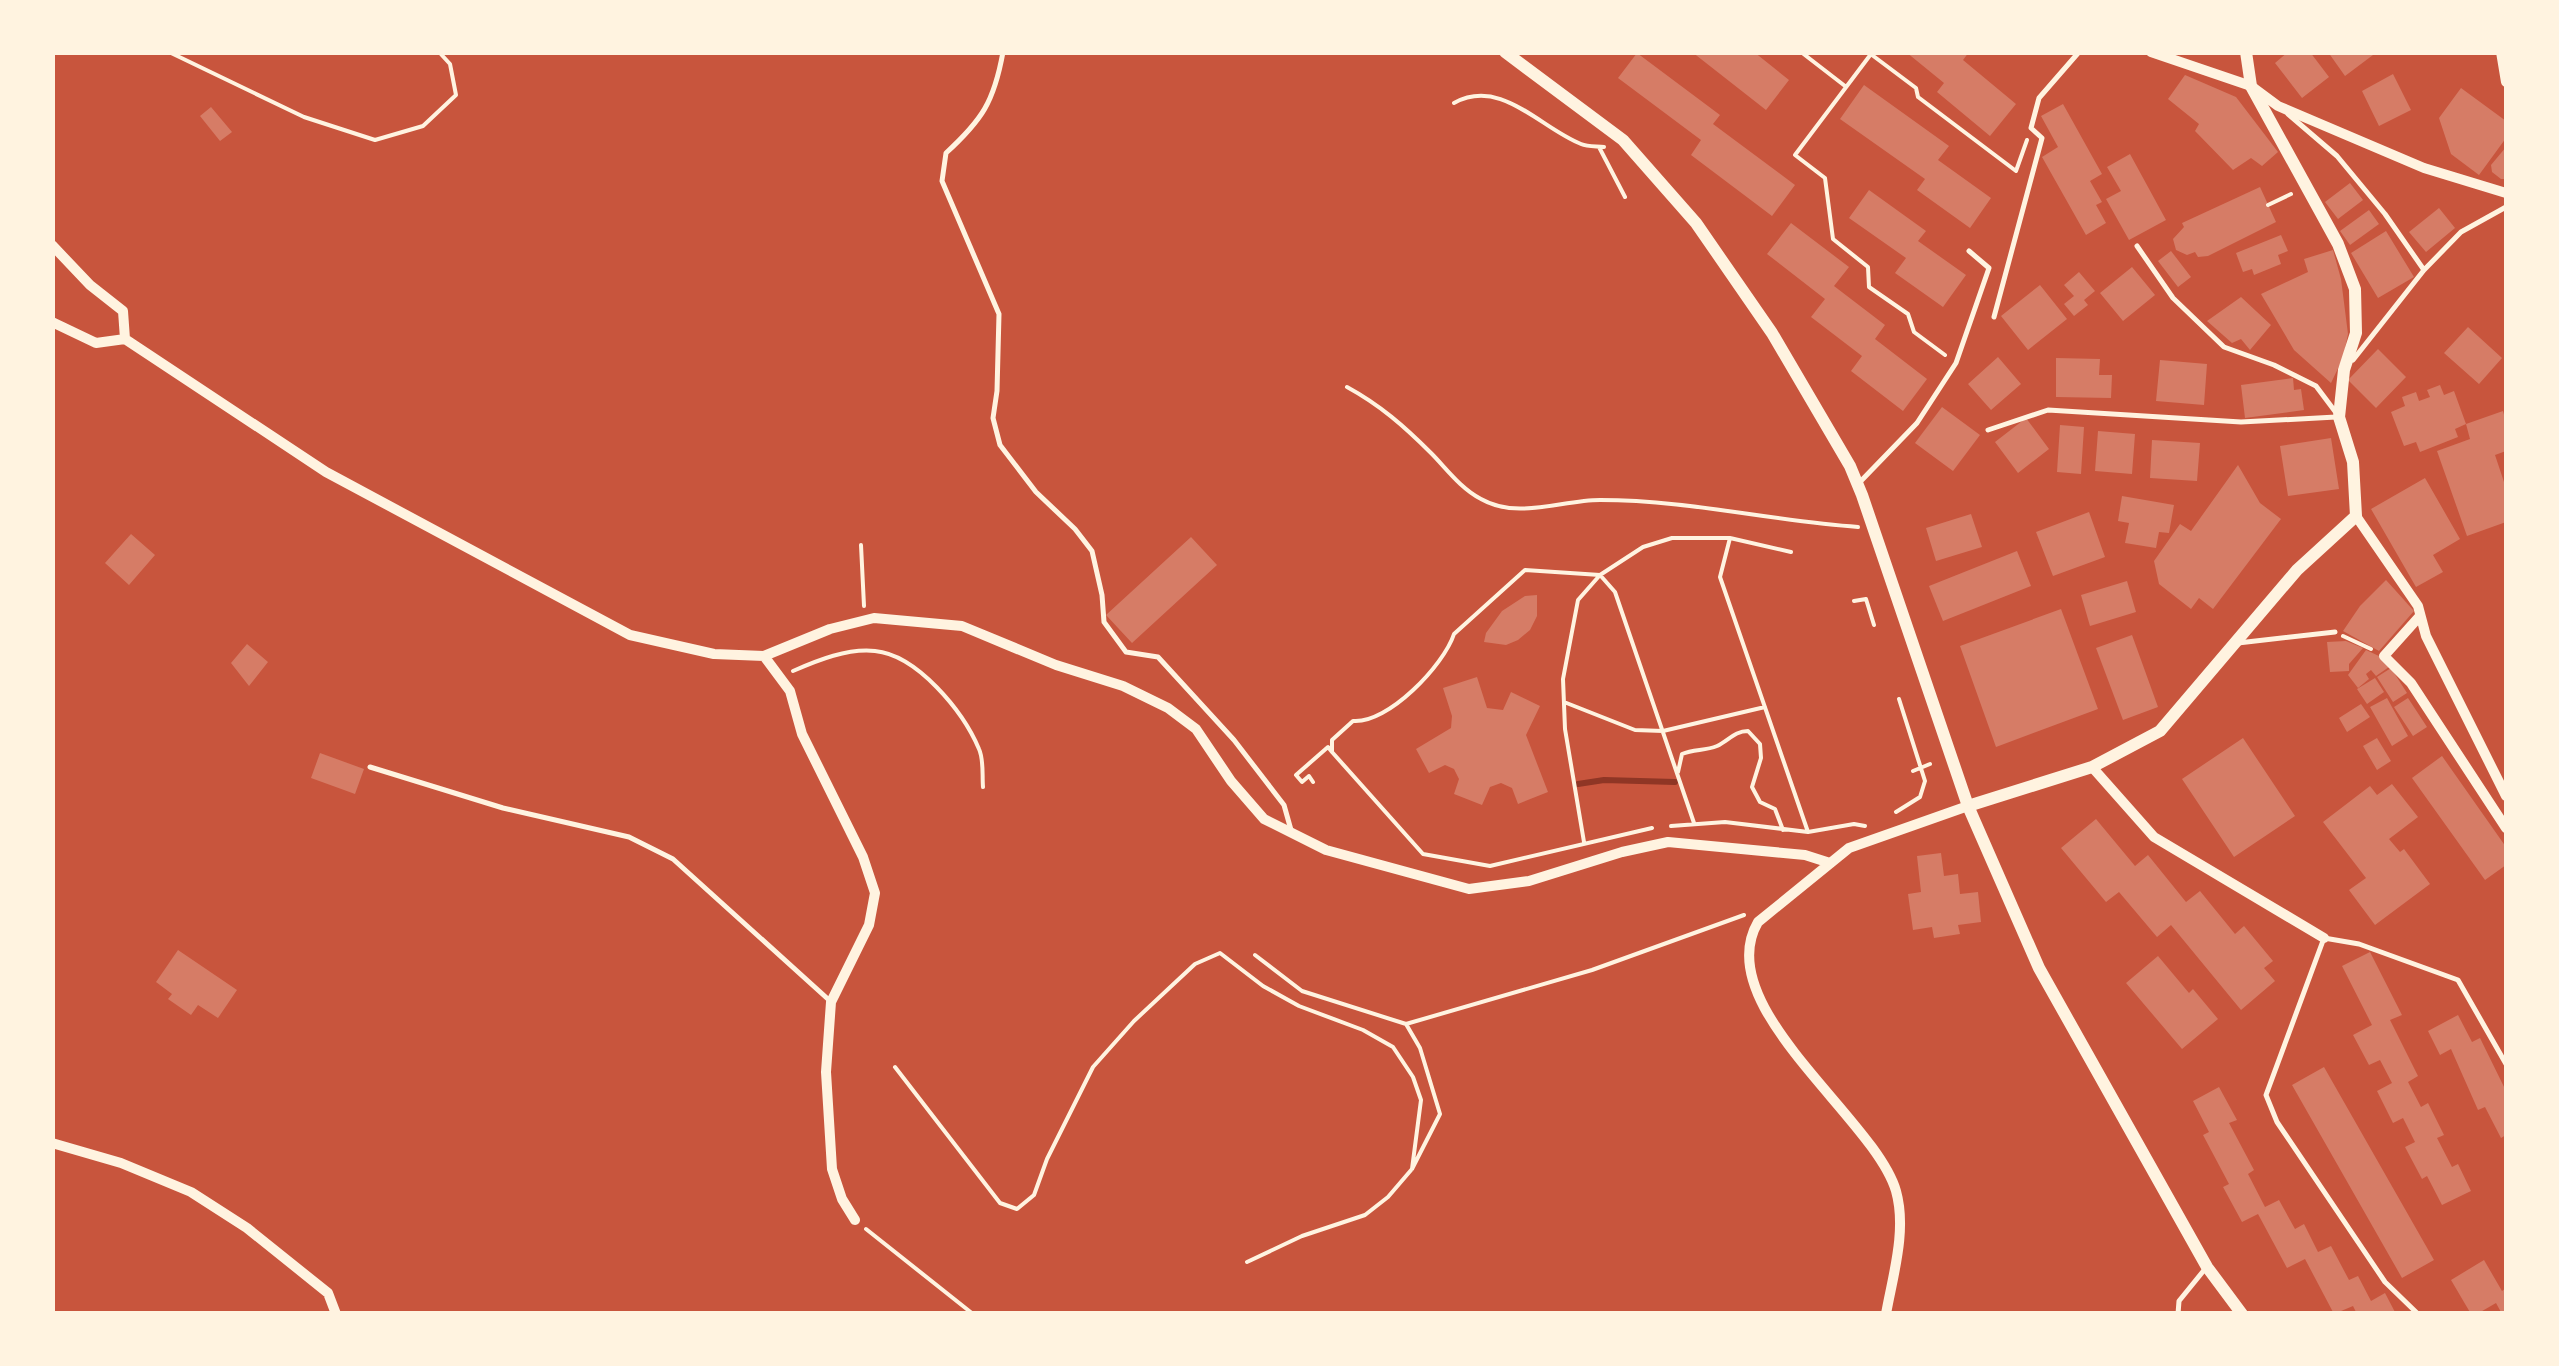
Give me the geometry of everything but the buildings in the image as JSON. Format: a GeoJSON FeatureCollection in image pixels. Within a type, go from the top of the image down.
{"type":"FeatureCollection","features":[{"type":"Feature","properties":{"kind":"street"},"geometry":{"type":"LineString","coordinates":[[1506,52],[1623,140],[1696,223],[1772,333],[1858,485],[1968,806],[2039,968],[2207,1266],[2242,1314]]}},
{"type":"Feature","properties":{"kind":"street"},"geometry":{"type":"LineString","coordinates":[[2151,52],[2251,86],[2278,106],[2424,168],[2506,193]]}},
{"type":"Feature","properties":{"kind":"street"},"geometry":{"type":"LineString","coordinates":[[2246,52],[2251,86],[2338,244],[2355,290],[2356,334],[2344,370],[2339,417],[2353,462],[2356,516],[2418,606],[2419,617],[2506,796]]}},
{"type":"Feature","properties":{"kind":"street"},"geometry":{"type":"LineString","coordinates":[[2502,52],[2506,82]]}},
{"type":"Feature","properties":{"kind":"street"},"geometry":{"type":"LineString","coordinates":[[52,245],[90,286],[123,311],[125,339]]}},
{"type":"Feature","properties":{"kind":"street"},"geometry":{"type":"LineString","coordinates":[[52,322],[96,344],[125,339],[326,472],[630,635],[714,654],[764,656],[830,629],[866,620],[962,626],[1056,665],[1122,686],[1168,708],[1196,729],[1231,781],[1264,818],[1326,850],[1470,889],[1529,881],[1668,842],[1805,856],[1830,863]]}},
{"type":"Feature","properties":{"kind":"street"},"geometry":{"type":"LineString","coordinates":[[1886,1314],[1897,1252],[1896,1191],[1874,1150],[1806,1071],[1763,1002],[1753,974],[1751,935],[1758,922],[1850,848],[2092,767],[2160,731],[2297,570],[2356,516]]}},
{"type":"Feature","properties":{"kind":"street"},"geometry":{"type":"LineString","coordinates":[[2419,617],[2384,656],[2411,682],[2506,828]]}},
{"type":"Feature","properties":{"kind":"street"},"geometry":{"type":"LineString","coordinates":[[764,656],[790,691],[802,734],[863,857],[875,893],[869,925],[831,1002],[826,1072],[832,1169],[842,1199],[855,1220]]}},
{"type":"Feature","properties":{"kind":"street"},"geometry":{"type":"LineString","coordinates":[[2092,767],[2154,837],[2324,938]]}},
{"type":"Feature","properties":{"kind":"street"},"geometry":{"type":"LineString","coordinates":[[52,1143],[122,1163],[191,1192],[247,1228],[328,1293],[336,1314]]}},
{"type":"Feature","properties":{"kind":"lane"},"geometry":{"type":"LineString","coordinates":[[1003,52],[988,107],[976,125],[946,153],[942,181],[999,314],[993,418],[1000,445],[1036,492],[1092,551],[1104,622],[1126,652],[1158,658],[1221,726],[1284,804],[1292,831]]}},
{"type":"Feature","properties":{"kind":"lane"},"geometry":{"type":"LineString","coordinates":[[1994,317],[2042,138],[2031,128],[2039,98],[2079,52]]}},
{"type":"Feature","properties":{"kind":"lane"},"geometry":{"type":"LineString","coordinates":[[2278,106],[2337,156],[2424,270]]}},
{"type":"Feature","properties":{"kind":"lane"},"geometry":{"type":"LineString","coordinates":[[2344,370],[2424,270],[2461,232],[2506,207]]}},
{"type":"Feature","properties":{"kind":"lane"},"geometry":{"type":"LineString","coordinates":[[2138,246],[2173,298],[2211,336],[2224,346],[2316,386],[2339,417]]}},
{"type":"Feature","properties":{"kind":"lane"},"geometry":{"type":"LineString","coordinates":[[1858,485],[1917,423],[1956,363],[1989,268],[1969,251]]}},
{"type":"Feature","properties":{"kind":"lane"},"geometry":{"type":"LineString","coordinates":[[1988,430],[2048,410],[2241,422],[2339,417]]}},
{"type":"Feature","properties":{"kind":"lane"},"geometry":{"type":"LineString","coordinates":[[2231,644],[2335,632]]}},
{"type":"Feature","properties":{"kind":"lane"},"geometry":{"type":"LineString","coordinates":[[370,767],[503,808],[629,837],[673,859],[831,1002]]}},
{"type":"Feature","properties":{"kind":"lane"},"geometry":{"type":"LineString","coordinates":[[2418,1314],[2385,1282],[2277,1122],[2266,1095],[2324,938],[2359,944],[2458,980],[2506,1064]]}},
{"type":"Feature","properties":{"kind":"lane"},"geometry":{"type":"LineString","coordinates":[[2178,1314],[2179,1301],[2207,1266]]}},
{"type":"Feature","properties":{"kind":"path"},"geometry":{"type":"LineString","coordinates":[[169,52],[304,117],[375,140],[423,126],[456,96],[450,64],[439,52]]}},
{"type":"Feature","properties":{"kind":"path"},"geometry":{"type":"LineString","coordinates":[[1801,52],[1846,87]]}},
{"type":"Feature","properties":{"kind":"path"},"geometry":{"type":"LineString","coordinates":[[1956,363],[1914,332],[1908,314],[1869,287],[1868,268],[1833,239],[1825,178],[1796,155],[1870,54],[1916,88],[1918,98],[2016,171],[2031,128]]}},
{"type":"Feature","properties":{"kind":"path"},"geometry":{"type":"LineString","coordinates":[[1454,103],[1470,94],[1508,101],[1583,145],[1609,147]]}},
{"type":"Feature","properties":{"kind":"path"},"geometry":{"type":"LineString","coordinates":[[1599,146],[1624,196]]}},
{"type":"Feature","properties":{"kind":"path"},"geometry":{"type":"LineString","coordinates":[[2268,205],[2291,194]]}},
{"type":"Feature","properties":{"kind":"path"},"geometry":{"type":"LineString","coordinates":[[1347,387],[1382,406],[1481,500],[1511,510],[1597,500],[1722,508],[1788,522],[1873,527]]}},
{"type":"Feature","properties":{"kind":"path"},"geometry":{"type":"LineString","coordinates":[[1584,842],[1565,729],[1563,679],[1578,600],[1600,575],[1643,546],[1672,538],[1730,538],[1790,552]]}},
{"type":"Feature","properties":{"kind":"path"},"geometry":{"type":"LineString","coordinates":[[1730,538],[1720,576],[1808,832]]}},
{"type":"Feature","properties":{"kind":"path"},"geometry":{"type":"LineString","coordinates":[[861,545],[866,620]]}},
{"type":"Feature","properties":{"kind":"path"},"geometry":{"type":"LineString","coordinates":[[1332,752],[1332,740],[1353,721],[1364,722],[1412,691],[1450,648],[1454,634],[1525,570],[1600,575],[1615,592],[1694,824]]}},
{"type":"Feature","properties":{"kind":"path"},"geometry":{"type":"LineString","coordinates":[[1854,601],[1866,599],[1874,625]]}},
{"type":"Feature","properties":{"kind":"path"},"geometry":{"type":"LineString","coordinates":[[2335,632],[2384,656]]}},
{"type":"Feature","properties":{"kind":"path"},"geometry":{"type":"LineString","coordinates":[[780,677],[824,657],[873,650],[901,657],[933,683],[966,726],[981,752],[982,787]]}},
{"type":"Feature","properties":{"kind":"path"},"geometry":{"type":"LineString","coordinates":[[1896,812],[1920,797],[1925,781],[1898,698]]}},
{"type":"Feature","properties":{"kind":"path"},"geometry":{"type":"LineString","coordinates":[[1564,702],[1634,730],[1662,731],[1765,707]]}},
{"type":"Feature","properties":{"kind":"path"},"geometry":{"type":"LineString","coordinates":[[1678,775],[1682,754],[1710,749],[1738,731],[1748,731],[1760,744],[1752,787],[1760,802],[1775,809],[1783,830]]}},
{"type":"Feature","properties":{"kind":"path"},"geometry":{"type":"LineString","coordinates":[[1314,782],[1308,776],[1302,782],[1296,775],[1328,747],[1423,854],[1490,866],[1645,829],[1694,824],[1725,822],[1808,832],[1854,824],[1865,826],[1871,839]]}},
{"type":"Feature","properties":{"kind":"path"},"geometry":{"type":"LineString","coordinates":[[1912,772],[1930,764]]}},
{"type":"Feature","properties":{"kind":"path"},"geometry":{"type":"LineString","coordinates":[[1256,955],[1302,991],[1406,1024],[1592,970],[1753,912],[1774,910]]}},
{"type":"Feature","properties":{"kind":"path"},"geometry":{"type":"LineString","coordinates":[[895,1067],[1000,1202],[1017,1209],[1034,1195],[1047,1159],[1093,1067],[1134,1021],[1196,964],[1220,954],[1298,1006],[1363,1030],[1393,1048],[1421,1100],[1412,1169]]}},
{"type":"Feature","properties":{"kind":"path"},"geometry":{"type":"LineString","coordinates":[[1247,1262],[1302,1236],[1365,1215],[1388,1198],[1412,1169],[1440,1114],[1420,1048],[1406,1024]]}},
{"type":"Feature","properties":{"kind":"path"},"geometry":{"type":"LineString","coordinates":[[855,1220],[973,1314]]}},
{"type":"Feature","properties":{"kind":"waterway"},"geometry":{"type":"LineString","coordinates":[[1578,784],[1604,780],[1675,782]]}}]}
